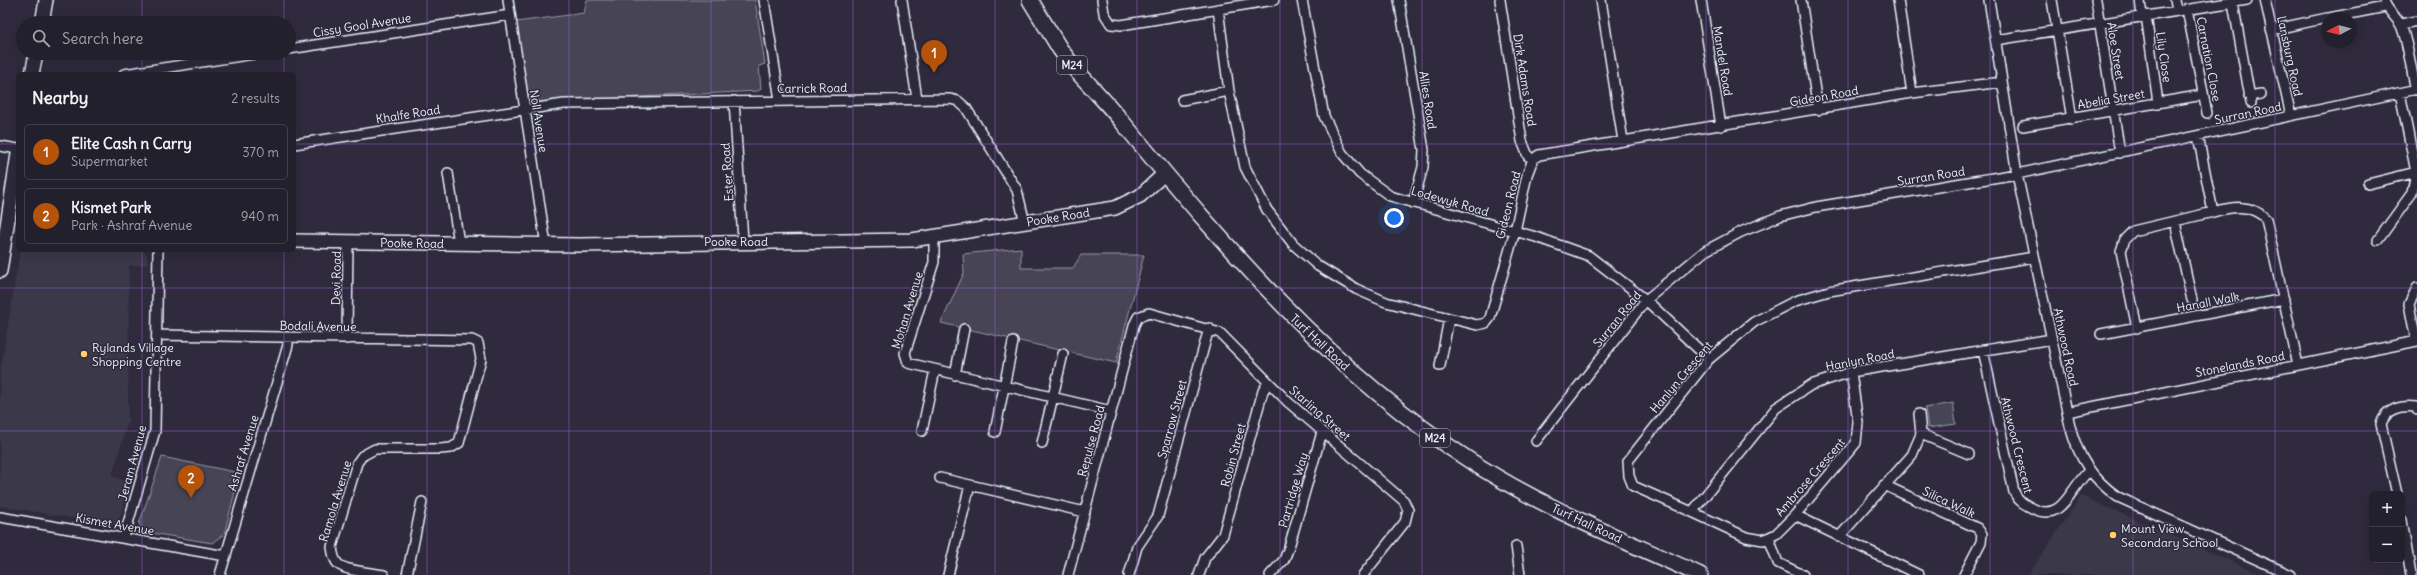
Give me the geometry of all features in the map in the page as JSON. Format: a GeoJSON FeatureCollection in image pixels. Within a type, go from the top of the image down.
{"type":"FeatureCollection","features":[{"type":"Feature","properties":{"kind":"main road","name":"Turf Hall Road"},"geometry":{"type":"LineString","coordinates":[[1030,0],[1060,49],[1164,174],[1217,235],[1299,323],[1344,365],[1407,418],[1470,461],[1536,499],[1700,575]]}},
{"type":"Feature","properties":{"kind":"street"},"geometry":{"type":"LineString","coordinates":[[43,16],[46,0]]}},
{"type":"Feature","properties":{"kind":"street","name":"Noll Avenue"},"geometry":{"type":"LineString","coordinates":[[508,0],[546,245]]}},
{"type":"Feature","properties":{"kind":"street"},"geometry":{"type":"LineString","coordinates":[[764,0],[780,100]]}},
{"type":"Feature","properties":{"kind":"street"},"geometry":{"type":"LineString","coordinates":[[902,0],[917,99]]}},
{"type":"Feature","properties":{"kind":"street"},"geometry":{"type":"LineString","coordinates":[[1102,0],[1104,13],[1111,24],[1121,25],[1274,0]]}},
{"type":"Feature","properties":{"kind":"street","name":"Lodewyk Road"},"geometry":{"type":"LineString","coordinates":[[1302,0],[1324,116],[1342,153],[1360,174],[1390,196],[1515,231],[1589,256],[1646,300],[1709,359]]}},
{"type":"Feature","properties":{"kind":"street","name":"Allies Road"},"geometry":{"type":"LineString","coordinates":[[1399,0],[1424,150],[1423,167],[1413,203]]}},
{"type":"Feature","properties":{"kind":"street","name":"Dirk Adams Road"},"geometry":{"type":"LineString","coordinates":[[1500,0],[1522,141],[1528,156],[1533,159]]}},
{"type":"Feature","properties":{"kind":"street"},"geometry":{"type":"LineString","coordinates":[[1601,0],[1623,141]]}},
{"type":"Feature","properties":{"kind":"street","name":"Mandel Road"},"geometry":{"type":"LineString","coordinates":[[1701,0],[1721,126]]}},
{"type":"Feature","properties":{"kind":"street"},"geometry":{"type":"LineString","coordinates":[[1800,0],[1818,110]]}},
{"type":"Feature","properties":{"kind":"street"},"geometry":{"type":"LineString","coordinates":[[1898,0],[1912,93]]}},
{"type":"Feature","properties":{"kind":"street","name":"Athwood Road"},"geometry":{"type":"LineString","coordinates":[[1989,0],[2017,174],[2067,412],[2078,453],[2089,471],[2104,487],[2134,505],[2291,575]]}},
{"type":"Feature","properties":{"kind":"street"},"geometry":{"type":"LineString","coordinates":[[2052,0],[2072,119]]}},
{"type":"Feature","properties":{"kind":"street","name":"Aloe Street"},"geometry":{"type":"LineString","coordinates":[[2096,0],[2120,153]]}},
{"type":"Feature","properties":{"kind":"street","name":"Lily Close"},"geometry":{"type":"LineString","coordinates":[[2140,0],[2158,103]]}},
{"type":"Feature","properties":{"kind":"street"},"geometry":{"type":"LineString","coordinates":[[2175,0],[2177,11]]}},
{"type":"Feature","properties":{"kind":"street"},"geometry":{"type":"LineString","coordinates":[[1996,40],[2100,22],[2177,11],[2216,3],[2233,3],[2247,0]]}},
{"type":"Feature","properties":{"kind":"street","name":"Lansburg Road"},"geometry":{"type":"LineString","coordinates":[[2265,0],[2291,116]]}},
{"type":"Feature","properties":{"kind":"street"},"geometry":{"type":"LineString","coordinates":[[2233,3],[2250,100],[2261,94]]}},
{"type":"Feature","properties":{"kind":"street"},"geometry":{"type":"LineString","coordinates":[[2351,12],[2385,3],[2401,24],[2416,90]]}},
{"type":"Feature","properties":{"kind":"street","name":"Gideon Road"},"geometry":{"type":"LineString","coordinates":[[1218,9],[1229,91],[1245,166],[1267,210],[1293,244],[1318,266],[1356,289],[1386,302],[1477,325],[1486,322],[1490,318],[1515,231],[1527,175],[1533,159],[1547,153],[1721,126],[1912,93],[2002,82]]}},
{"type":"Feature","properties":{"kind":"street","name":"Carnation Close"},"geometry":{"type":"LineString","coordinates":[[2187,9],[2207,113]]}},
{"type":"Feature","properties":{"kind":"street","name":"Cissy Gool Avenue"},"geometry":{"type":"LineString","coordinates":[[296,48],[510,15]]}},
{"type":"Feature","properties":{"kind":"street"},"geometry":{"type":"LineString","coordinates":[[2271,30],[2321,19]]}},
{"type":"Feature","properties":{"kind":"street"},"geometry":{"type":"LineString","coordinates":[[2401,24],[2417,21]]}},
{"type":"Feature","properties":{"kind":"street"},"geometry":{"type":"LineString","coordinates":[[32,72],[35,60]]}},
{"type":"Feature","properties":{"kind":"street"},"geometry":{"type":"LineString","coordinates":[[137,72],[215,60]]}},
{"type":"Feature","properties":{"kind":"street","name":"Surran Road"},"geometry":{"type":"LineString","coordinates":[[1536,441],[1646,300],[1705,251],[1741,232],[1780,216],[1816,207],[2017,174],[2416,90]]}},
{"type":"Feature","properties":{"kind":"street"},"geometry":{"type":"LineString","coordinates":[[1182,100],[1229,91]]}},
{"type":"Feature","properties":{"kind":"street"},"geometry":{"type":"LineString","coordinates":[[2378,240],[2412,193],[2416,172],[2400,93]]}},
{"type":"Feature","properties":{"kind":"street","name":"Abelia Street"},"geometry":{"type":"LineString","coordinates":[[2023,126],[2072,119],[2203,95]]}},
{"type":"Feature","properties":{"kind":"street","name":"Carrick Road"},"geometry":{"type":"LineString","coordinates":[[525,108],[575,103],[950,99],[958,101],[966,108],[1017,190],[1025,223]]}},
{"type":"Feature","properties":{"kind":"street","name":"Ester Road"},"geometry":{"type":"LineString","coordinates":[[734,101],[743,241]]}},
{"type":"Feature","properties":{"kind":"street","name":"Khalfe Road"},"geometry":{"type":"LineString","coordinates":[[296,144],[525,108]]}},
{"type":"Feature","properties":{"kind":"street"},"geometry":{"type":"LineString","coordinates":[[2198,136],[2213,212]]}},
{"type":"Feature","properties":{"kind":"street"},"geometry":{"type":"LineString","coordinates":[[0,146],[16,149]]}},
{"type":"Feature","properties":{"kind":"street"},"geometry":{"type":"LineString","coordinates":[[0,271],[8,233],[16,170]]}},
{"type":"Feature","properties":{"kind":"street"},"geometry":{"type":"LineString","coordinates":[[2368,184],[2416,172]]}},
{"type":"Feature","properties":{"kind":"street"},"geometry":{"type":"LineString","coordinates":[[448,173],[459,243]]}},
{"type":"Feature","properties":{"kind":"street","name":"Pooke Road"},"geometry":{"type":"LineString","coordinates":[[296,241],[546,245],[743,241],[897,241],[934,238],[1125,205],[1140,196],[1164,174]]}},
{"type":"Feature","properties":{"kind":"street"},"geometry":{"type":"LineString","coordinates":[[2138,328],[2121,251],[2122,245],[2133,231],[2240,207],[2255,211],[2266,219],[2298,366]]}},
{"type":"Feature","properties":{"kind":"street","name":"Hanall Walk"},"geometry":{"type":"LineString","coordinates":[[2175,222],[2192,300]]}},
{"type":"Feature","properties":{"kind":"street","name":"Mohan Avenue"},"geometry":{"type":"LineString","coordinates":[[934,238],[934,262],[905,357],[911,365],[1111,411]]}},
{"type":"Feature","properties":{"kind":"street","name":"Devi Road"},"geometry":{"type":"LineString","coordinates":[[347,339],[348,242]]}},
{"type":"Feature","properties":{"kind":"street","name":"Jeram Avenue"},"geometry":{"type":"LineString","coordinates":[[124,537],[155,430],[158,252]]}},
{"type":"Feature","properties":{"kind":"street","name":"Hanlyn Crescent"},"geometry":{"type":"LineString","coordinates":[[1692,512],[1633,486],[1629,476],[1628,462],[1709,359],[1754,322],[1795,301],[1829,291],[2034,257]]}},
{"type":"Feature","properties":{"kind":"street"},"geometry":{"type":"LineString","coordinates":[[2416,341],[2409,304],[2417,288]]}},
{"type":"Feature","properties":{"kind":"street","name":"Hanall Walk"},"geometry":{"type":"LineString","coordinates":[[2101,334],[2284,299]]}},
{"type":"Feature","properties":{"kind":"street","name":"Starling Street"},"geometry":{"type":"LineString","coordinates":[[1141,315],[1149,313],[1209,328],[1226,337],[1268,383],[1322,432],[1404,501],[1407,506],[1405,522],[1363,575]]}},
{"type":"Feature","properties":{"kind":"street","name":"Repulse Road"},"geometry":{"type":"LineString","coordinates":[[1068,575],[1134,325],[1141,315]]}},
{"type":"Feature","properties":{"kind":"street"},"geometry":{"type":"LineString","coordinates":[[1440,366],[1449,318]]}},
{"type":"Feature","properties":{"kind":"street","name":"Sparrow Street"},"geometry":{"type":"LineString","coordinates":[[1129,575],[1136,547],[1158,516],[1209,328]]}},
{"type":"Feature","properties":{"kind":"street"},"geometry":{"type":"LineString","coordinates":[[955,375],[964,329]]}},
{"type":"Feature","properties":{"kind":"street","name":"Bodali Avenue"},"geometry":{"type":"LineString","coordinates":[[157,335],[472,340],[478,343]]}},
{"type":"Feature","properties":{"kind":"street","name":"Ashraf Avenue"},"geometry":{"type":"LineString","coordinates":[[220,575],[288,345],[288,338]]}},
{"type":"Feature","properties":{"kind":"street","name":"Hanlyn Road"},"geometry":{"type":"LineString","coordinates":[[1692,512],[1776,408],[1811,385],[1851,372],[2052,339]]}},
{"type":"Feature","properties":{"kind":"street","name":"Stonelands Road"},"geometry":{"type":"LineString","coordinates":[[2067,412],[2416,341]]}},
{"type":"Feature","properties":{"kind":"street"},"geometry":{"type":"LineString","coordinates":[[995,432],[1013,342]]}},
{"type":"Feature","properties":{"kind":"street","name":"Ramola Avenue"},"geometry":{"type":"LineString","coordinates":[[384,575],[345,568],[338,564],[334,557],[332,546],[357,464],[362,456],[376,449],[440,449],[451,448],[459,443],[481,359],[478,343]]}},
{"type":"Feature","properties":{"kind":"street","name":"Athwood Crescent"},"geometry":{"type":"LineString","coordinates":[[1983,350],[2014,492],[2018,502],[2042,513],[2051,513],[2058,510],[2082,477],[2089,471]]}},
{"type":"Feature","properties":{"kind":"street"},"geometry":{"type":"LineString","coordinates":[[1042,443],[1063,354]]}},
{"type":"Feature","properties":{"kind":"street"},"geometry":{"type":"LineString","coordinates":[[922,431],[935,370]]}},
{"type":"Feature","properties":{"kind":"street","name":"Ambrose Crescent"},"geometry":{"type":"LineString","coordinates":[[1769,538],[1776,534],[1795,515],[1856,443],[1858,422],[1851,372]]}},
{"type":"Feature","properties":{"kind":"street","name":"Robin Street"},"geometry":{"type":"LineString","coordinates":[[1199,575],[1205,558],[1223,535],[1263,391],[1268,383]]}},
{"type":"Feature","properties":{"kind":"street"},"geometry":{"type":"LineString","coordinates":[[2396,491],[2381,424],[2384,416],[2393,410],[2406,406],[2416,408],[2417,410]]}},
{"type":"Feature","properties":{"kind":"street"},"geometry":{"type":"LineString","coordinates":[[1839,537],[1912,455],[1921,434],[1918,414]]}},
{"type":"Feature","properties":{"kind":"street","name":"Partridge Way"},"geometry":{"type":"LineString","coordinates":[[1270,575],[1287,555],[1322,432]]}},
{"type":"Feature","properties":{"kind":"street"},"geometry":{"type":"LineString","coordinates":[[1921,434],[1969,454]]}},
{"type":"Feature","properties":{"kind":"street"},"geometry":{"type":"LineString","coordinates":[[940,478],[1085,512]]}},
{"type":"Feature","properties":{"kind":"street"},"geometry":{"type":"LineString","coordinates":[[948,575],[970,485]]}},
{"type":"Feature","properties":{"kind":"street","name":"Silica Walk"},"geometry":{"type":"LineString","coordinates":[[1884,485],[1977,528],[1982,534],[1981,542],[1964,575]]}},
{"type":"Feature","properties":{"kind":"street"},"geometry":{"type":"LineString","coordinates":[[407,575],[422,502]]}},
{"type":"Feature","properties":{"kind":"street"},"geometry":{"type":"LineString","coordinates":[[1692,512],[1746,538],[1763,540],[1769,538],[1778,563],[1802,575]]}},
{"type":"Feature","properties":{"kind":"street"},"geometry":{"type":"LineString","coordinates":[[1795,515],[1919,575]]}},
{"type":"Feature","properties":{"kind":"street","name":"Kismet Avenue"},"geometry":{"type":"LineString","coordinates":[[0,517],[124,537],[226,556]]}},
{"type":"Feature","properties":{"kind":"street"},"geometry":{"type":"LineString","coordinates":[[2403,527],[2411,575]]}},
{"type":"Feature","properties":{"kind":"street"},"geometry":{"type":"LineString","coordinates":[[1516,546],[1520,575]]}},
{"type":"Feature","properties":{"kind":"shaded area"},"geometry":{"type":"Polygon","coordinates":[[[587,0],[755,0],[765,64],[759,66],[761,89],[758,91],[541,102],[527,93],[516,22],[584,13],[587,0]]]}},
{"type":"Feature","properties":{"kind":"shaded area"},"geometry":{"type":"Polygon","coordinates":[[[1021,248],[1021,268],[1073,268],[1081,255],[1144,255],[1116,363],[941,323],[964,273],[963,254],[1021,248]]]}},
{"type":"Feature","properties":{"kind":"shaded area"},"geometry":{"type":"Polygon","coordinates":[[[20,252],[144,252],[147,254],[148,265],[129,266],[128,422],[112,476],[131,483],[118,522],[114,525],[0,506],[0,374],[20,252]]]}},
{"type":"Feature","properties":{"kind":"shaded area"},"geometry":{"type":"Polygon","coordinates":[[[1953,403],[1956,424],[1928,428],[1925,408],[1953,403]]]}},
{"type":"Feature","properties":{"kind":"shaded area"},"geometry":{"type":"Polygon","coordinates":[[[162,457],[240,473],[224,534],[212,543],[145,532],[139,524],[162,457]]]}},
{"type":"Feature","properties":{"kind":"shaded area","name":"Mount View Secondary School"},"geometry":{"type":"Polygon","coordinates":[[[2081,496],[2263,575],[2028,575],[2081,496]]]}},
{"type":"Feature","properties":{"kind":"place","name":"Elite Cash n Carry"},"geometry":{"type":"Point","coordinates":[934,73]}},
{"type":"Feature","properties":{"kind":"place","name":"Rylands Village Shopping Centre"},"geometry":{"type":"Point","coordinates":[84,354]}},
{"type":"Feature","properties":{"kind":"place","name":"Kismet Park"},"geometry":{"type":"Point","coordinates":[191,498]}},
{"type":"Feature","properties":{"kind":"place","name":"Mount View Secondary School"},"geometry":{"type":"Point","coordinates":[2113,535]}}]}
